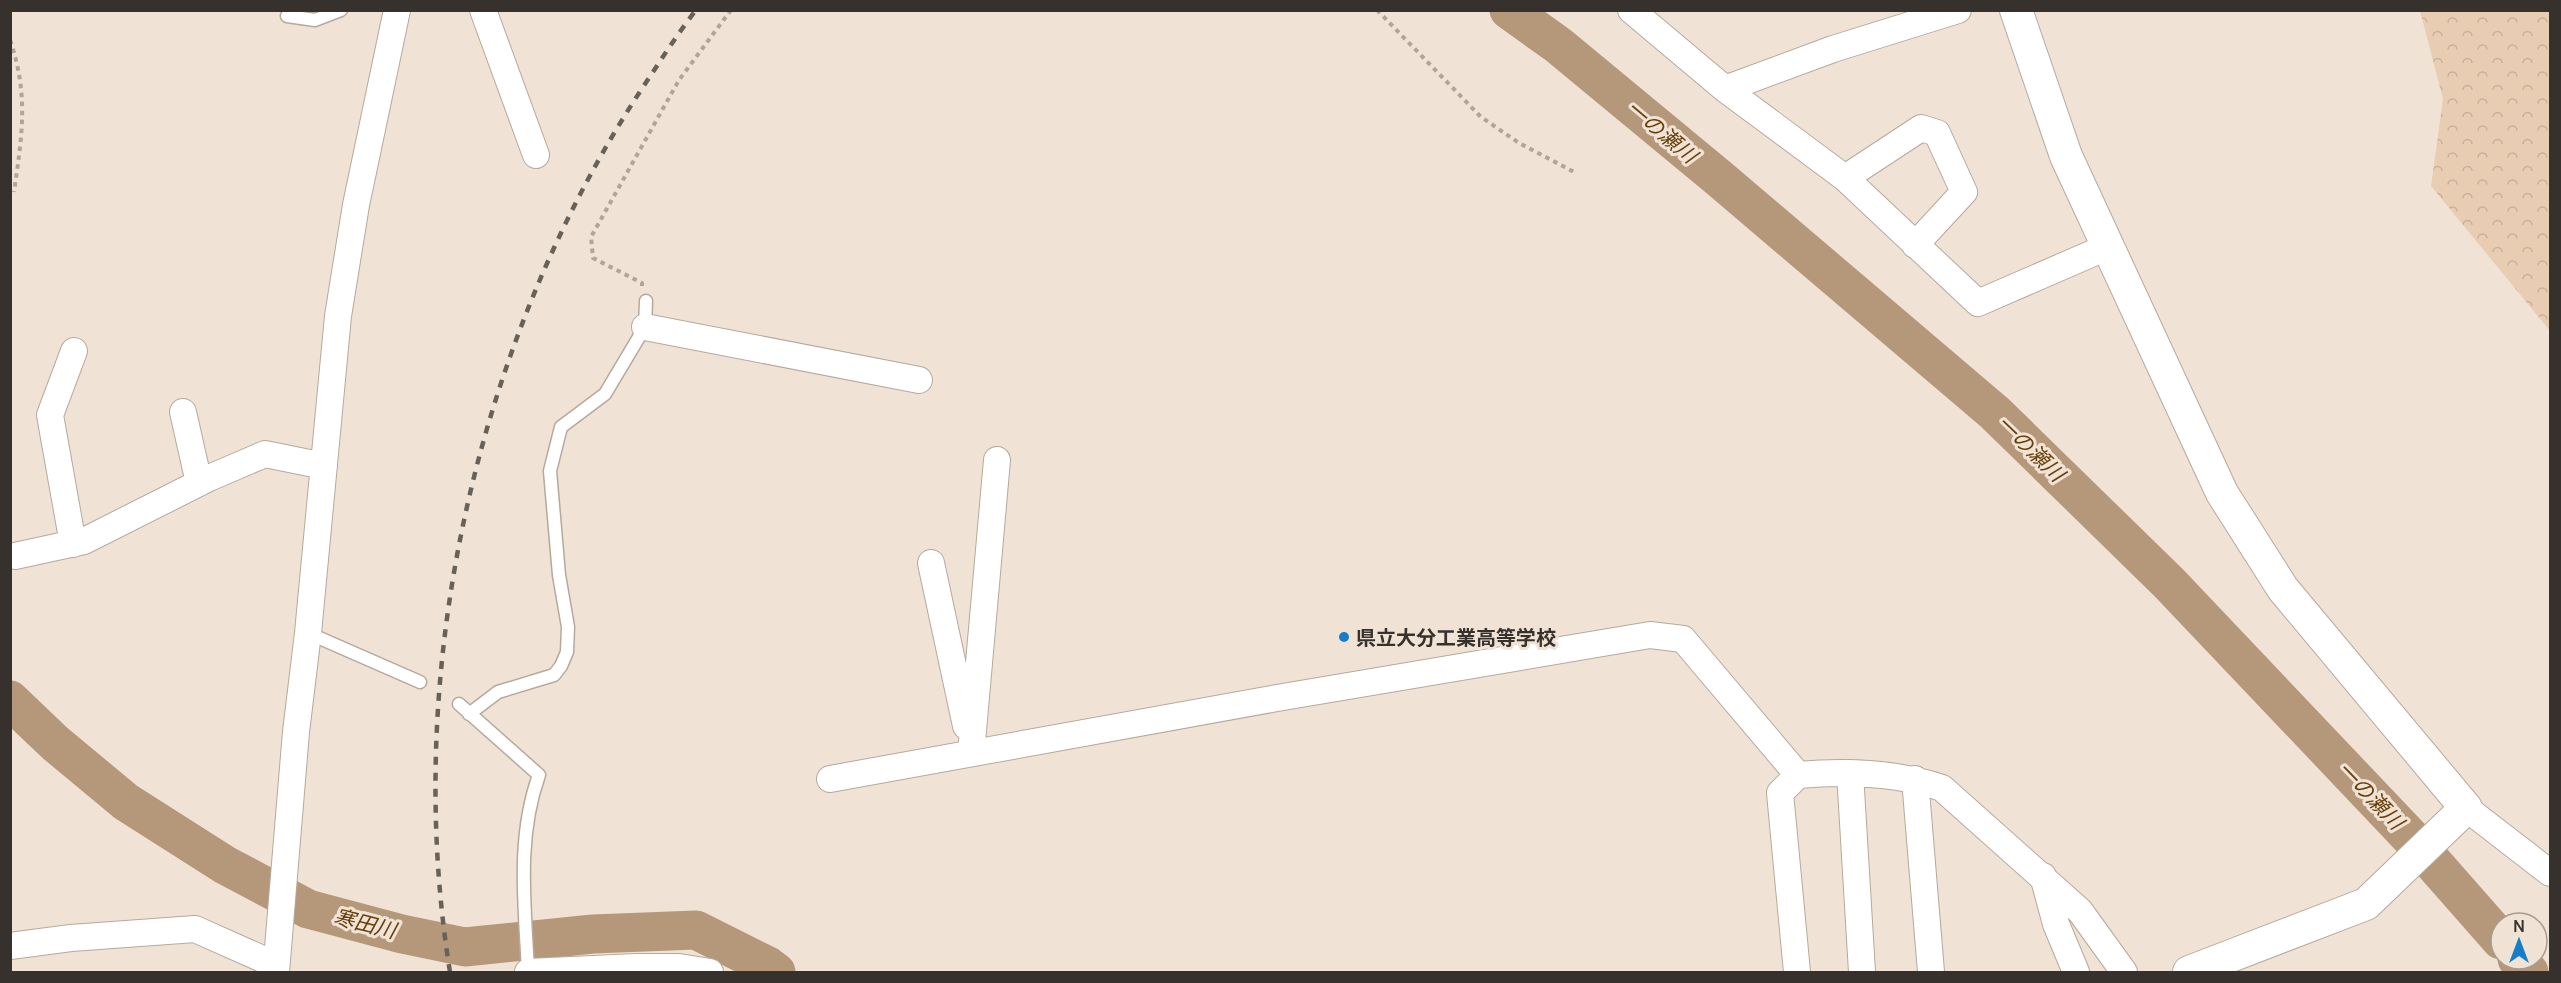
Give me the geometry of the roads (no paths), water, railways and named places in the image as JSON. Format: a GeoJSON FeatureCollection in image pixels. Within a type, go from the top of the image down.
{"type":"FeatureCollection","features":[{"type":"Feature","properties":{"kind":"street"},"geometry":{"type":"LineString","coordinates":[[10,946],[71,938],[195,929],[276,963],[338,316],[354,216],[397,10]]}},
{"type":"Feature","properties":{"kind":"street"},"geometry":{"type":"LineString","coordinates":[[483,10],[536,155]]}},
{"type":"Feature","properties":{"kind":"street"},"geometry":{"type":"LineString","coordinates":[[1630,10],[1725,89],[1845,178],[1978,303],[2107,247]]}},
{"type":"Feature","properties":{"kind":"street"},"geometry":{"type":"LineString","coordinates":[[1725,89],[1833,49],[1958,10]]}},
{"type":"Feature","properties":{"kind":"street"},"geometry":{"type":"LineString","coordinates":[[2016,10],[2066,156],[2222,493],[2283,590],[2458,816],[2550,873]]}},
{"type":"Feature","properties":{"kind":"street"},"geometry":{"type":"LineString","coordinates":[[1845,178],[1921,128],[1937,133],[1964,192],[1916,245]]}},
{"type":"Feature","properties":{"kind":"street"},"geometry":{"type":"LineString","coordinates":[[645,327],[919,380]]}},
{"type":"Feature","properties":{"kind":"street"},"geometry":{"type":"LineString","coordinates":[[73,544],[50,415],[74,351]]}},
{"type":"Feature","properties":{"kind":"street"},"geometry":{"type":"LineString","coordinates":[[183,412],[199,483]]}},
{"type":"Feature","properties":{"kind":"street"},"geometry":{"type":"LineString","coordinates":[[15,556],[84,542],[199,483],[265,454],[324,466]]}},
{"type":"Feature","properties":{"kind":"street"},"geometry":{"type":"LineString","coordinates":[[971,753],[996,460]]}},
{"type":"Feature","properties":{"kind":"street"},"geometry":{"type":"LineString","coordinates":[[931,563],[971,753]]}},
{"type":"Feature","properties":{"kind":"street"},"geometry":{"type":"LineString","coordinates":[[830,779],[1650,634],[1683,639],[1798,775]]}},
{"type":"Feature","properties":{"kind":"street"},"geometry":{"type":"LineString","coordinates":[[1850,773],[1862,972]]}},
{"type":"Feature","properties":{"kind":"street"},"geometry":{"type":"LineString","coordinates":[[1797,972],[1780,793],[1798,775],[1850,773],[1916,778],[1942,788],[2080,911],[2124,972]]}},
{"type":"Feature","properties":{"kind":"street"},"geometry":{"type":"LineString","coordinates":[[1916,778],[1931,972]]}},
{"type":"Feature","properties":{"kind":"street"},"geometry":{"type":"LineString","coordinates":[[2189,972],[2366,904],[2412,863],[2458,816]]}},
{"type":"Feature","properties":{"kind":"street"},"geometry":{"type":"LineString","coordinates":[[2043,876],[2056,924],[2076,972]]}},
{"type":"Feature","properties":{"kind":"street"},"geometry":{"type":"LineString","coordinates":[[528,972],[636,967],[680,967],[710,972]]}},
{"type":"Feature","properties":{"kind":"lane"},"geometry":{"type":"LineString","coordinates":[[287,16],[315,20],[341,10]]}},
{"type":"Feature","properties":{"kind":"lane"},"geometry":{"type":"LineString","coordinates":[[469,714],[498,692],[554,675],[567,652],[568,627],[559,575],[550,471],[561,427],[605,393],[645,327],[646,301]]}},
{"type":"Feature","properties":{"kind":"lane"},"geometry":{"type":"LineString","coordinates":[[308,633],[420,682]]}},
{"type":"Feature","properties":{"kind":"lane"},"geometry":{"type":"LineString","coordinates":[[459,704],[539,775],[525,824],[523,864],[528,972]]}},
{"type":"Feature","properties":{"kind":"waterway","name":"一の瀬川"},"geometry":{"type":"LineString","coordinates":[[1509,10],[1558,45],[1720,179],[1995,413],[2169,583],[2413,840],[2489,926]]}},
{"type":"Feature","properties":{"kind":"waterway","name":"寒田川"},"geometry":{"type":"LineString","coordinates":[[10,700],[55,743],[126,802],[225,865],[308,909],[402,934],[465,947],[593,934],[696,930],[776,972]]}},
{"type":"Feature","properties":{"kind":"railway"},"geometry":{"type":"LineString","coordinates":[[450,972],[437,857],[436,740],[446,623],[467,507],[498,393],[539,282],[589,177],[649,78],[696,10]]}},
{"type":"Feature","properties":{"kind":"place","name":"県立大分工業高等学校"},"geometry":{"type":"Point","coordinates":[1344,637]}}]}
